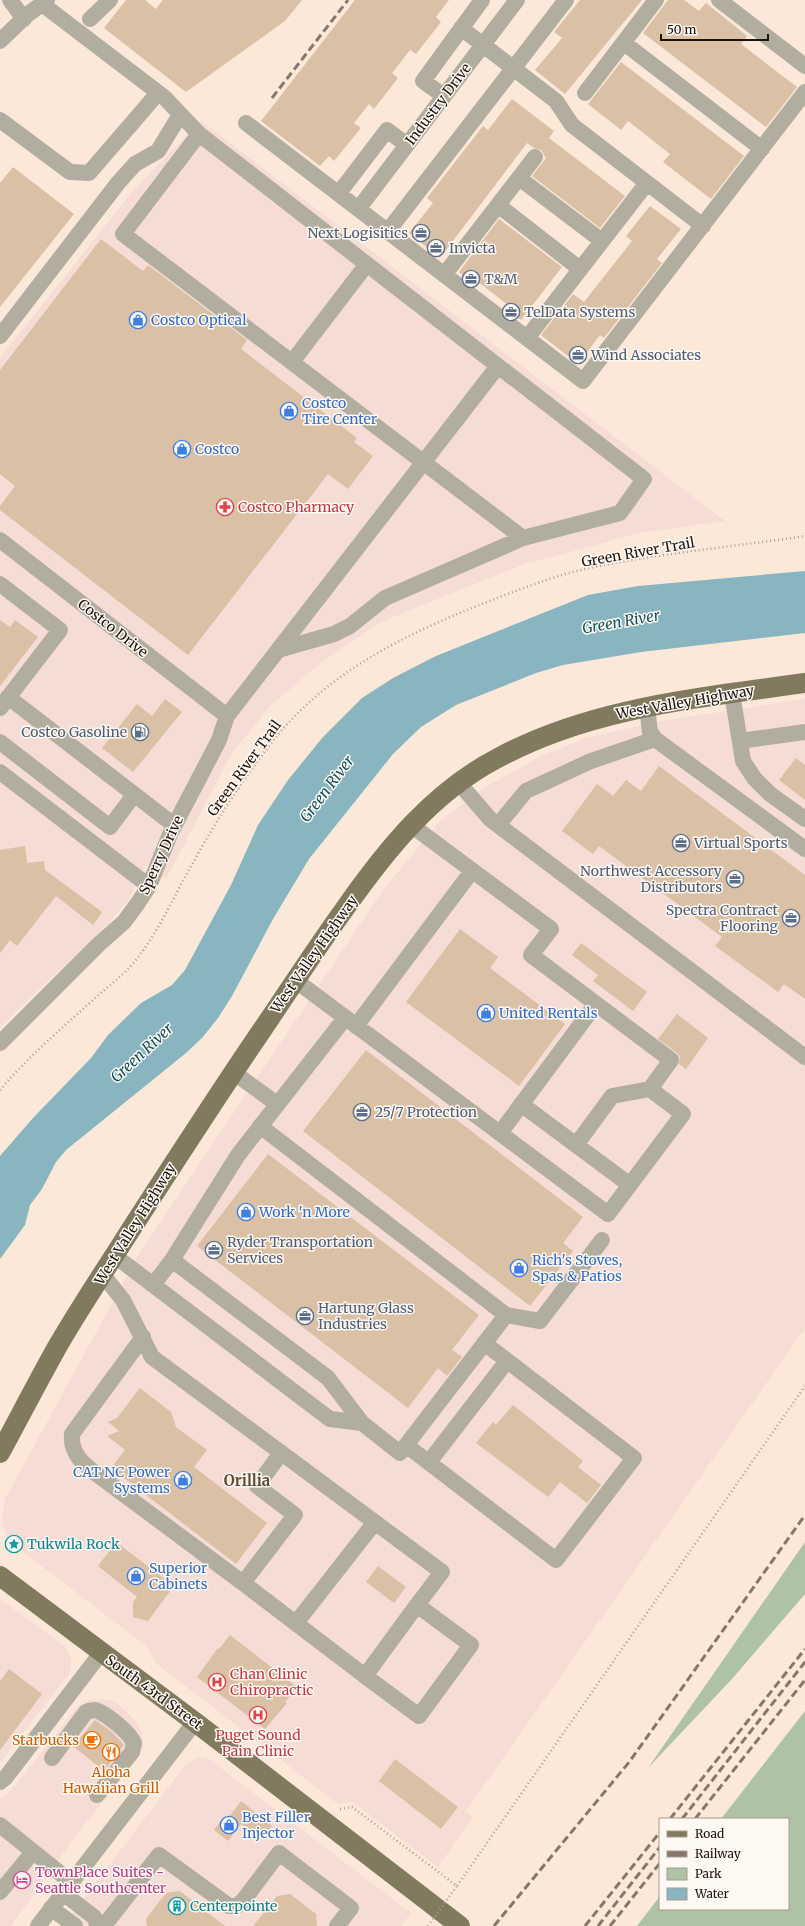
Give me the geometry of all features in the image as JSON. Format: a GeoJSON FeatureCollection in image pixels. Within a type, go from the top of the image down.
{"type":"FeatureCollection","features":[{"type":"Feature","properties":{"kind":"main road","name":"West Valley Highway"},"geometry":{"type":"LineString","coordinates":[[0,1453],[58,1346],[194,1130],[295,980],[370,874],[411,825],[459,783],[494,760],[549,735],[590,720],[647,707],[805,683]]}},
{"type":"Feature","properties":{"kind":"main road","name":"South 43rd Street"},"geometry":{"type":"LineString","coordinates":[[0,1576],[195,1722],[460,1926]]}},
{"type":"Feature","properties":{"kind":"main road"},"geometry":{"type":"LineString","coordinates":[[0,1588],[21,1592]]}},
{"type":"Feature","properties":{"kind":"street"},"geometry":{"type":"LineString","coordinates":[[10,0],[24,19]]}},
{"type":"Feature","properties":{"kind":"street"},"geometry":{"type":"LineString","coordinates":[[90,19],[110,0]]}},
{"type":"Feature","properties":{"kind":"street"},"geometry":{"type":"LineString","coordinates":[[444,96],[423,81],[482,0]]}},
{"type":"Feature","properties":{"kind":"street","name":"Industry Drive"},"geometry":{"type":"LineString","coordinates":[[359,208],[517,0]]}},
{"type":"Feature","properties":{"kind":"street"},"geometry":{"type":"LineString","coordinates":[[388,231],[566,0]]}},
{"type":"Feature","properties":{"kind":"street"},"geometry":{"type":"LineString","coordinates":[[585,93],[656,0]]}},
{"type":"Feature","properties":{"kind":"street"},"geometry":{"type":"LineString","coordinates":[[719,0],[805,66]]}},
{"type":"Feature","properties":{"kind":"street"},"geometry":{"type":"LineString","coordinates":[[0,42],[44,2],[158,93],[199,134],[644,479],[620,513],[523,538],[384,598],[350,626],[334,634],[278,650]]}},
{"type":"Feature","properties":{"kind":"street"},"geometry":{"type":"LineString","coordinates":[[461,28],[484,44],[556,101],[572,126],[703,226]]}},
{"type":"Feature","properties":{"kind":"street"},"geometry":{"type":"LineString","coordinates":[[624,42],[762,149]]}},
{"type":"Feature","properties":{"kind":"street"},"geometry":{"type":"LineString","coordinates":[[246,123],[583,381],[805,92]]}},
{"type":"Feature","properties":{"kind":"street"},"geometry":{"type":"LineString","coordinates":[[0,120],[70,172],[89,173],[158,93]]}},
{"type":"Feature","properties":{"kind":"street"},"geometry":{"type":"LineString","coordinates":[[0,336],[134,164],[158,151],[180,115]]}},
{"type":"Feature","properties":{"kind":"street"},"geometry":{"type":"LineString","coordinates":[[339,193],[387,130],[407,145]]}},
{"type":"Feature","properties":{"kind":"street"},"geometry":{"type":"LineString","coordinates":[[199,134],[123,234],[523,538]]}},
{"type":"Feature","properties":{"kind":"street"},"geometry":{"type":"LineString","coordinates":[[444,274],[534,157]]}},
{"type":"Feature","properties":{"kind":"street"},"geometry":{"type":"LineString","coordinates":[[519,178],[602,241]]}},
{"type":"Feature","properties":{"kind":"street"},"geometry":{"type":"LineString","coordinates":[[527,338],[647,183]]}},
{"type":"Feature","properties":{"kind":"street"},"geometry":{"type":"LineString","coordinates":[[498,205],[580,269]]}},
{"type":"Feature","properties":{"kind":"street"},"geometry":{"type":"LineString","coordinates":[[287,358],[367,264]]}},
{"type":"Feature","properties":{"kind":"street","name":"Sperry Drive"},"geometry":{"type":"LineString","coordinates":[[0,1043],[99,944],[124,922],[149,886],[174,825],[219,740],[227,716],[498,366]]}},
{"type":"Feature","properties":{"kind":"street","name":"Costco Drive"},"geometry":{"type":"LineString","coordinates":[[0,540],[227,716]]}},
{"type":"Feature","properties":{"kind":"street"},"geometry":{"type":"LineString","coordinates":[[0,584],[60,630],[4,702],[174,825]]}},
{"type":"Feature","properties":{"kind":"street"},"geometry":{"type":"LineString","coordinates":[[732,693],[743,761],[754,778],[770,794],[805,819]]}},
{"type":"Feature","properties":{"kind":"street"},"geometry":{"type":"LineString","coordinates":[[647,707],[650,732],[655,739],[805,849]]}},
{"type":"Feature","properties":{"kind":"street"},"geometry":{"type":"LineString","coordinates":[[740,741],[805,732]]}},
{"type":"Feature","properties":{"kind":"street"},"geometry":{"type":"LineString","coordinates":[[498,825],[526,791],[591,761],[655,739]]}},
{"type":"Feature","properties":{"kind":"street"},"geometry":{"type":"LineString","coordinates":[[0,742],[110,826],[134,795]]}},
{"type":"Feature","properties":{"kind":"street"},"geometry":{"type":"LineString","coordinates":[[0,772],[149,886]]}},
{"type":"Feature","properties":{"kind":"street"},"geometry":{"type":"LineString","coordinates":[[459,783],[483,813],[498,825],[805,1057]]}},
{"type":"Feature","properties":{"kind":"street"},"geometry":{"type":"LineString","coordinates":[[411,825],[551,929],[531,955],[671,1060],[650,1089],[612,1096],[576,1145]]}},
{"type":"Feature","properties":{"kind":"street"},"geometry":{"type":"LineString","coordinates":[[153,1284],[172,1260],[238,1154],[277,1104],[351,1022],[472,871]]}},
{"type":"Feature","properties":{"kind":"street"},"geometry":{"type":"LineString","coordinates":[[295,980],[608,1214],[683,1114],[650,1089]]}},
{"type":"Feature","properties":{"kind":"street"},"geometry":{"type":"LineString","coordinates":[[500,1133],[596,1004]]}},
{"type":"Feature","properties":{"kind":"street"},"geometry":{"type":"LineString","coordinates":[[233,1072],[277,1104]]}},
{"type":"Feature","properties":{"kind":"street"},"geometry":{"type":"LineString","coordinates":[[522,1104],[630,1185]]}},
{"type":"Feature","properties":{"kind":"street"},"geometry":{"type":"LineString","coordinates":[[260,1126],[506,1315],[540,1321],[602,1240]]}},
{"type":"Feature","properties":{"kind":"street"},"geometry":{"type":"LineString","coordinates":[[115,1256],[330,1418],[362,1423]]}},
{"type":"Feature","properties":{"kind":"street"},"geometry":{"type":"LineString","coordinates":[[172,1260],[328,1378],[362,1423],[400,1453],[506,1315]]}},
{"type":"Feature","properties":{"kind":"street"},"geometry":{"type":"LineString","coordinates":[[103,1275],[122,1300],[152,1357],[442,1572],[365,1676]]}},
{"type":"Feature","properties":{"kind":"street"},"geometry":{"type":"LineString","coordinates":[[142,1337],[72,1434],[74,1452],[82,1463],[419,1716],[471,1645],[417,1605]]}},
{"type":"Feature","properties":{"kind":"street"},"geometry":{"type":"LineString","coordinates":[[406,1445],[556,1560],[634,1458],[484,1343]]}},
{"type":"Feature","properties":{"kind":"street"},"geometry":{"type":"LineString","coordinates":[[429,1462],[507,1361]]}},
{"type":"Feature","properties":{"kind":"street"},"geometry":{"type":"LineString","coordinates":[[243,1583],[295,1515],[257,1486],[281,1453]]}},
{"type":"Feature","properties":{"kind":"street"},"geometry":{"type":"LineString","coordinates":[[296,1623],[375,1522]]}},
{"type":"Feature","properties":{"kind":"street"},"geometry":{"type":"LineString","coordinates":[[0,1782],[18,1763],[101,1653]]}},
{"type":"Feature","properties":{"kind":"street"},"geometry":{"type":"LineString","coordinates":[[52,1758],[86,1712],[91,1710],[100,1712],[128,1733],[134,1743],[132,1752],[97,1795]]}},
{"type":"Feature","properties":{"kind":"street"},"geometry":{"type":"LineString","coordinates":[[38,1926],[195,1722]]}},
{"type":"Feature","properties":{"kind":"street"},"geometry":{"type":"LineString","coordinates":[[0,1825],[33,1852],[94,1916],[98,1926]]}},
{"type":"Feature","properties":{"kind":"street"},"geometry":{"type":"LineString","coordinates":[[0,1892],[33,1852]]}},
{"type":"Feature","properties":{"kind":"street"},"geometry":{"type":"LineString","coordinates":[[104,1926],[159,1854],[228,1906],[236,1906],[242,1902],[279,1853],[351,1908],[337,1926]]}},
{"type":"Feature","properties":{"kind":"street"},"geometry":{"type":"LineString","coordinates":[[51,1908],[75,1926]]}},
{"type":"Feature","properties":{"kind":"path","name":"Green River Trail"},"geometry":{"type":"LineString","coordinates":[[0,1090],[40,1048],[118,978],[135,960],[150,940],[219,819],[243,782],[298,714],[337,678],[380,650],[432,624],[535,583],[603,565],[805,536]]}},
{"type":"Feature","properties":{"kind":"path"},"geometry":{"type":"LineString","coordinates":[[428,1926],[805,1386]]}},
{"type":"Feature","properties":{"kind":"path"},"geometry":{"type":"LineString","coordinates":[[340,1809],[352,1807],[457,1886]]}},
{"type":"Feature","properties":{"kind":"shaded area"},"geometry":{"type":"Polygon","coordinates":[[[201,121],[725,521],[639,533],[522,565],[381,622],[322,662],[271,705],[232,753],[166,879],[146,864],[129,899],[109,923],[0,1027],[0,358],[132,192],[201,121]]]}},
{"type":"Feature","properties":{"kind":"shaded area"},"geometry":{"type":"Polygon","coordinates":[[[805,699],[805,1328],[466,1811],[473,1817],[438,1867],[353,1802],[338,1804],[157,1664],[145,1645],[10,1542],[1,1523],[5,1499],[139,1254],[383,890],[440,821],[487,786],[542,756],[586,738],[662,721],[805,699]]]}},
{"type":"Feature","properties":{"kind":"shaded area"},"geometry":{"type":"Polygon","coordinates":[[[0,1599],[63,1645],[71,1658],[71,1667],[68,1675],[0,1763],[0,1599]]]}},
{"type":"Feature","properties":{"kind":"shaded area"},"geometry":{"type":"Polygon","coordinates":[[[100,1699],[110,1700],[118,1704],[136,1721],[142,1734],[143,1746],[137,1759],[77,1834],[11,1926],[0,1926],[0,1798],[5,1796],[15,1786],[76,1708],[84,1701],[100,1699]]]}},
{"type":"Feature","properties":{"kind":"shaded area"},"geometry":{"type":"Polygon","coordinates":[[[199,1757],[209,1759],[411,1913],[401,1926],[63,1926],[186,1764],[199,1757]]]}},
{"type":"Feature","properties":{"kind":"green space"},"geometry":{"type":"Polygon","coordinates":[[[805,1542],[805,1594],[731,1680],[648,1768],[805,1542]]]}},
{"type":"Feature","properties":{"kind":"green space"},"geometry":{"type":"Polygon","coordinates":[[[805,1711],[805,1926],[637,1926],[659,1897],[659,1910],[789,1910],[789,1818],[722,1818],[805,1711]]]}},
{"type":"Feature","properties":{"kind":"water","name":"Green River"},"geometry":{"type":"Polygon","coordinates":[[[805,571],[805,633],[641,652],[563,665],[536,673],[456,705],[421,727],[393,754],[309,859],[273,919],[232,996],[218,1018],[202,1038],[186,1053],[66,1150],[56,1162],[42,1189],[30,1205],[25,1225],[0,1259],[0,1156],[33,1118],[91,1058],[108,1035],[141,1003],[172,985],[185,970],[231,885],[258,825],[288,780],[323,737],[362,698],[393,678],[436,656],[588,595],[638,586],[805,571]]]}},
{"type":"Feature","properties":{"kind":"building"},"geometry":{"type":"Polygon","coordinates":[[[126,0],[145,0],[156,9],[163,0],[302,0],[285,21],[186,92],[104,28],[126,0]]]}},
{"type":"Feature","properties":{"kind":"building"},"geometry":{"type":"Polygon","coordinates":[[[355,0],[449,0],[436,17],[441,22],[416,54],[410,50],[392,73],[398,78],[374,109],[369,104],[354,123],[361,128],[334,161],[329,156],[320,166],[261,121],[355,0]]]}},
{"type":"Feature","properties":{"kind":"building"},"geometry":{"type":"Polygon","coordinates":[[[580,0],[642,0],[565,94],[535,70],[562,38],[554,32],[580,0]]]}},
{"type":"Feature","properties":{"kind":"building"},"geometry":{"type":"Polygon","coordinates":[[[668,0],[684,0],[699,11],[706,3],[747,36],[741,44],[797,87],[766,127],[643,33],[668,0]]]}},
{"type":"Feature","properties":{"kind":"building"},"geometry":{"type":"Polygon","coordinates":[[[621,62],[744,156],[711,199],[663,162],[670,154],[628,121],[621,130],[588,104],[621,62]]]}},
{"type":"Feature","properties":{"kind":"building"},"geometry":{"type":"Polygon","coordinates":[[[512,99],[554,131],[549,138],[625,196],[600,228],[532,176],[546,158],[541,150],[534,148],[527,143],[440,258],[409,233],[433,203],[427,198],[483,126],[488,130],[512,99]]]}},
{"type":"Feature","properties":{"kind":"building"},"geometry":{"type":"Polygon","coordinates":[[[13,167],[74,214],[0,307],[0,183],[13,167]]]}},
{"type":"Feature","properties":{"kind":"building"},"geometry":{"type":"Polygon","coordinates":[[[650,206],[681,229],[657,259],[662,263],[604,338],[600,335],[578,364],[541,335],[573,294],[584,302],[632,241],[626,236],[650,206]]]}},
{"type":"Feature","properties":{"kind":"building"},"geometry":{"type":"Polygon","coordinates":[[[499,219],[562,267],[521,320],[506,308],[508,305],[477,281],[474,284],[459,272],[499,219]]]}},
{"type":"Feature","properties":{"kind":"building","name":"Costco"},"geometry":{"type":"Polygon","coordinates":[[[101,239],[143,271],[148,265],[247,340],[241,349],[357,438],[354,442],[373,456],[348,489],[328,474],[188,655],[0,510],[0,506],[15,486],[0,474],[0,370],[101,239]]]}},
{"type":"Feature","properties":{"kind":"building"},"geometry":{"type":"Polygon","coordinates":[[[0,620],[10,627],[15,620],[38,637],[0,686],[0,620]]]}},
{"type":"Feature","properties":{"kind":"building","name":"Costco Gasoline"},"geometry":{"type":"Polygon","coordinates":[[[165,699],[182,712],[133,772],[102,748],[137,704],[152,716],[165,699]]]}},
{"type":"Feature","properties":{"kind":"building"},"geometry":{"type":"Polygon","coordinates":[[[796,758],[805,765],[805,800],[779,780],[796,758]]]}},
{"type":"Feature","properties":{"kind":"building"},"geometry":{"type":"Polygon","coordinates":[[[659,766],[805,875],[805,999],[784,984],[778,992],[715,946],[722,937],[599,846],[593,854],[562,831],[597,784],[613,796],[626,780],[641,791],[659,766]]]}},
{"type":"Feature","properties":{"kind":"building"},"geometry":{"type":"Polygon","coordinates":[[[25,846],[27,863],[44,861],[45,870],[102,912],[93,925],[56,896],[17,946],[10,940],[0,953],[0,850],[25,846]]]}},
{"type":"Feature","properties":{"kind":"building","name":"United Rentals"},"geometry":{"type":"Polygon","coordinates":[[[460,929],[498,957],[490,968],[565,1024],[519,1086],[406,1002],[460,929]]]}},
{"type":"Feature","properties":{"kind":"building"},"geometry":{"type":"Polygon","coordinates":[[[581,943],[647,992],[633,1011],[593,981],[598,975],[572,955],[581,943]]]}},
{"type":"Feature","properties":{"kind":"building"},"geometry":{"type":"Polygon","coordinates":[[[677,1014],[708,1038],[686,1069],[679,1064],[680,1057],[677,1053],[658,1039],[677,1014]]]}},
{"type":"Feature","properties":{"kind":"building"},"geometry":{"type":"Polygon","coordinates":[[[366,1050],[583,1217],[563,1243],[573,1251],[530,1306],[303,1131],[366,1050]]]}},
{"type":"Feature","properties":{"kind":"building"},"geometry":{"type":"Polygon","coordinates":[[[268,1154],[479,1315],[452,1350],[462,1357],[447,1376],[438,1368],[408,1408],[197,1246],[268,1154]]]}},
{"type":"Feature","properties":{"kind":"building"},"geometry":{"type":"Polygon","coordinates":[[[140,1388],[171,1412],[176,1427],[207,1450],[194,1467],[267,1523],[236,1564],[111,1468],[125,1450],[107,1436],[119,1431],[108,1422],[117,1418],[140,1388]]]}},
{"type":"Feature","properties":{"kind":"building"},"geometry":{"type":"Polygon","coordinates":[[[513,1405],[583,1461],[578,1467],[601,1485],[587,1503],[560,1482],[548,1497],[476,1443],[493,1422],[496,1425],[513,1405]]]}},
{"type":"Feature","properties":{"kind":"building","name":"Superior Cabinets"},"geometry":{"type":"Polygon","coordinates":[[[116,1542],[174,1586],[148,1621],[133,1617],[133,1602],[137,1597],[98,1566],[116,1542]]]}},
{"type":"Feature","properties":{"kind":"building"},"geometry":{"type":"Polygon","coordinates":[[[378,1566],[406,1587],[394,1603],[366,1582],[378,1566]]]}},
{"type":"Feature","properties":{"kind":"building"},"geometry":{"type":"Polygon","coordinates":[[[230,1635],[297,1687],[285,1702],[287,1703],[265,1729],[197,1677],[218,1648],[219,1649],[230,1635]]]}},
{"type":"Feature","properties":{"kind":"building"},"geometry":{"type":"Polygon","coordinates":[[[9,1669],[42,1694],[0,1750],[0,1681],[9,1669]]]}},
{"type":"Feature","properties":{"kind":"building"},"geometry":{"type":"Polygon","coordinates":[[[95,1720],[111,1731],[124,1745],[104,1771],[73,1746],[95,1720]]]}},
{"type":"Feature","properties":{"kind":"building"},"geometry":{"type":"Polygon","coordinates":[[[395,1759],[458,1807],[441,1829],[379,1781],[395,1759]]]}},
{"type":"Feature","properties":{"kind":"building"},"geometry":{"type":"Polygon","coordinates":[[[241,1801],[272,1826],[262,1838],[241,1824],[228,1841],[214,1830],[223,1818],[226,1821],[241,1801]]]}},
{"type":"Feature","properties":{"kind":"building","name":"Centerpointe"},"geometry":{"type":"Polygon","coordinates":[[[180,1891],[225,1926],[147,1926],[146,1919],[166,1893],[180,1891]]]}},
{"type":"Feature","properties":{"kind":"building","name":"Centerpointe"},"geometry":{"type":"Polygon","coordinates":[[[290,1894],[316,1914],[317,1926],[253,1926],[277,1896],[290,1894]]]}},
{"type":"Feature","properties":{"kind":"railway"},"geometry":{"type":"LineString","coordinates":[[272,98],[348,0]]}},
{"type":"Feature","properties":{"kind":"railway"},"geometry":{"type":"LineString","coordinates":[[494,1926],[630,1761],[805,1515]]}},
{"type":"Feature","properties":{"kind":"railway"},"geometry":{"type":"LineString","coordinates":[[671,1818],[805,1649]]}},
{"type":"Feature","properties":{"kind":"railway"},"geometry":{"type":"LineString","coordinates":[[683,1818],[805,1662]]}},
{"type":"Feature","properties":{"kind":"railway"},"geometry":{"type":"LineString","coordinates":[[696,1818],[805,1680]]}},
{"type":"Feature","properties":{"kind":"railway"},"geometry":{"type":"LineString","coordinates":[[585,1926],[659,1833]]}},
{"type":"Feature","properties":{"kind":"railway"},"geometry":{"type":"LineString","coordinates":[[598,1926],[659,1848]]}},
{"type":"Feature","properties":{"kind":"railway"},"geometry":{"type":"LineString","coordinates":[[610,1926],[659,1864]]}},
{"type":"Feature","properties":{"kind":"place","name":"Next Logisitics"},"geometry":{"type":"Point","coordinates":[421,233]}},
{"type":"Feature","properties":{"kind":"place","name":"Invicta"},"geometry":{"type":"Point","coordinates":[436,248]}},
{"type":"Feature","properties":{"kind":"place","name":"T&M"},"geometry":{"type":"Point","coordinates":[471,279]}},
{"type":"Feature","properties":{"kind":"place","name":"TelData Systems"},"geometry":{"type":"Point","coordinates":[511,312]}},
{"type":"Feature","properties":{"kind":"place","name":"Costco Optical"},"geometry":{"type":"Point","coordinates":[138,320]}},
{"type":"Feature","properties":{"kind":"place","name":"Wind Associates"},"geometry":{"type":"Point","coordinates":[578,355]}},
{"type":"Feature","properties":{"kind":"place","name":"Costco Tire Center"},"geometry":{"type":"Point","coordinates":[289,411]}},
{"type":"Feature","properties":{"kind":"place","name":"Costco"},"geometry":{"type":"Point","coordinates":[182,449]}},
{"type":"Feature","properties":{"kind":"place","name":"Costco Pharmacy"},"geometry":{"type":"Point","coordinates":[225,507]}},
{"type":"Feature","properties":{"kind":"place","name":"Costco Gasoline"},"geometry":{"type":"Point","coordinates":[140,732]}},
{"type":"Feature","properties":{"kind":"place","name":"Virtual Sports"},"geometry":{"type":"Point","coordinates":[681,843]}},
{"type":"Feature","properties":{"kind":"place","name":"Northwest Accessory Distributors"},"geometry":{"type":"Point","coordinates":[735,879]}},
{"type":"Feature","properties":{"kind":"place","name":"Spectra Contract Flooring"},"geometry":{"type":"Point","coordinates":[791,918]}},
{"type":"Feature","properties":{"kind":"place","name":"United Rentals"},"geometry":{"type":"Point","coordinates":[486,1013]}},
{"type":"Feature","properties":{"kind":"place","name":"25/7 Protection"},"geometry":{"type":"Point","coordinates":[362,1112]}},
{"type":"Feature","properties":{"kind":"place","name":"Work 'n More"},"geometry":{"type":"Point","coordinates":[246,1212]}},
{"type":"Feature","properties":{"kind":"place","name":"Ryder Transportation Services"},"geometry":{"type":"Point","coordinates":[214,1250]}},
{"type":"Feature","properties":{"kind":"place","name":"Rich's Stoves, Spas & Patios"},"geometry":{"type":"Point","coordinates":[519,1268]}},
{"type":"Feature","properties":{"kind":"place","name":"Hartung Glass Industries"},"geometry":{"type":"Point","coordinates":[305,1316]}},
{"type":"Feature","properties":{"kind":"place","name":"CAT NC Power Systems"},"geometry":{"type":"Point","coordinates":[183,1480]}},
{"type":"Feature","properties":{"kind":"place","name":"Tukwila Rock"},"geometry":{"type":"Point","coordinates":[14,1544]}},
{"type":"Feature","properties":{"kind":"place","name":"Superior Cabinets"},"geometry":{"type":"Point","coordinates":[136,1576]}},
{"type":"Feature","properties":{"kind":"place","name":"Chan Clinic Chiropractic"},"geometry":{"type":"Point","coordinates":[217,1682]}},
{"type":"Feature","properties":{"kind":"place","name":"Puget Sound Pain Clinic"},"geometry":{"type":"Point","coordinates":[258,1715]}},
{"type":"Feature","properties":{"kind":"place","name":"Starbucks"},"geometry":{"type":"Point","coordinates":[92,1740]}},
{"type":"Feature","properties":{"kind":"place","name":"Aloha Hawaiian Grill"},"geometry":{"type":"Point","coordinates":[111,1752]}},
{"type":"Feature","properties":{"kind":"place","name":"Best Filler Injector"},"geometry":{"type":"Point","coordinates":[229,1825]}},
{"type":"Feature","properties":{"kind":"place","name":"TownPlace Suites - Seattle Southcenter"},"geometry":{"type":"Point","coordinates":[22,1880]}},
{"type":"Feature","properties":{"kind":"place","name":"Centerpointe"},"geometry":{"type":"Point","coordinates":[177,1906]}},
{"type":"Feature","properties":{"kind":"district","name":"Orillia"},"geometry":{"type":"Point","coordinates":[247,1481]}}]}
